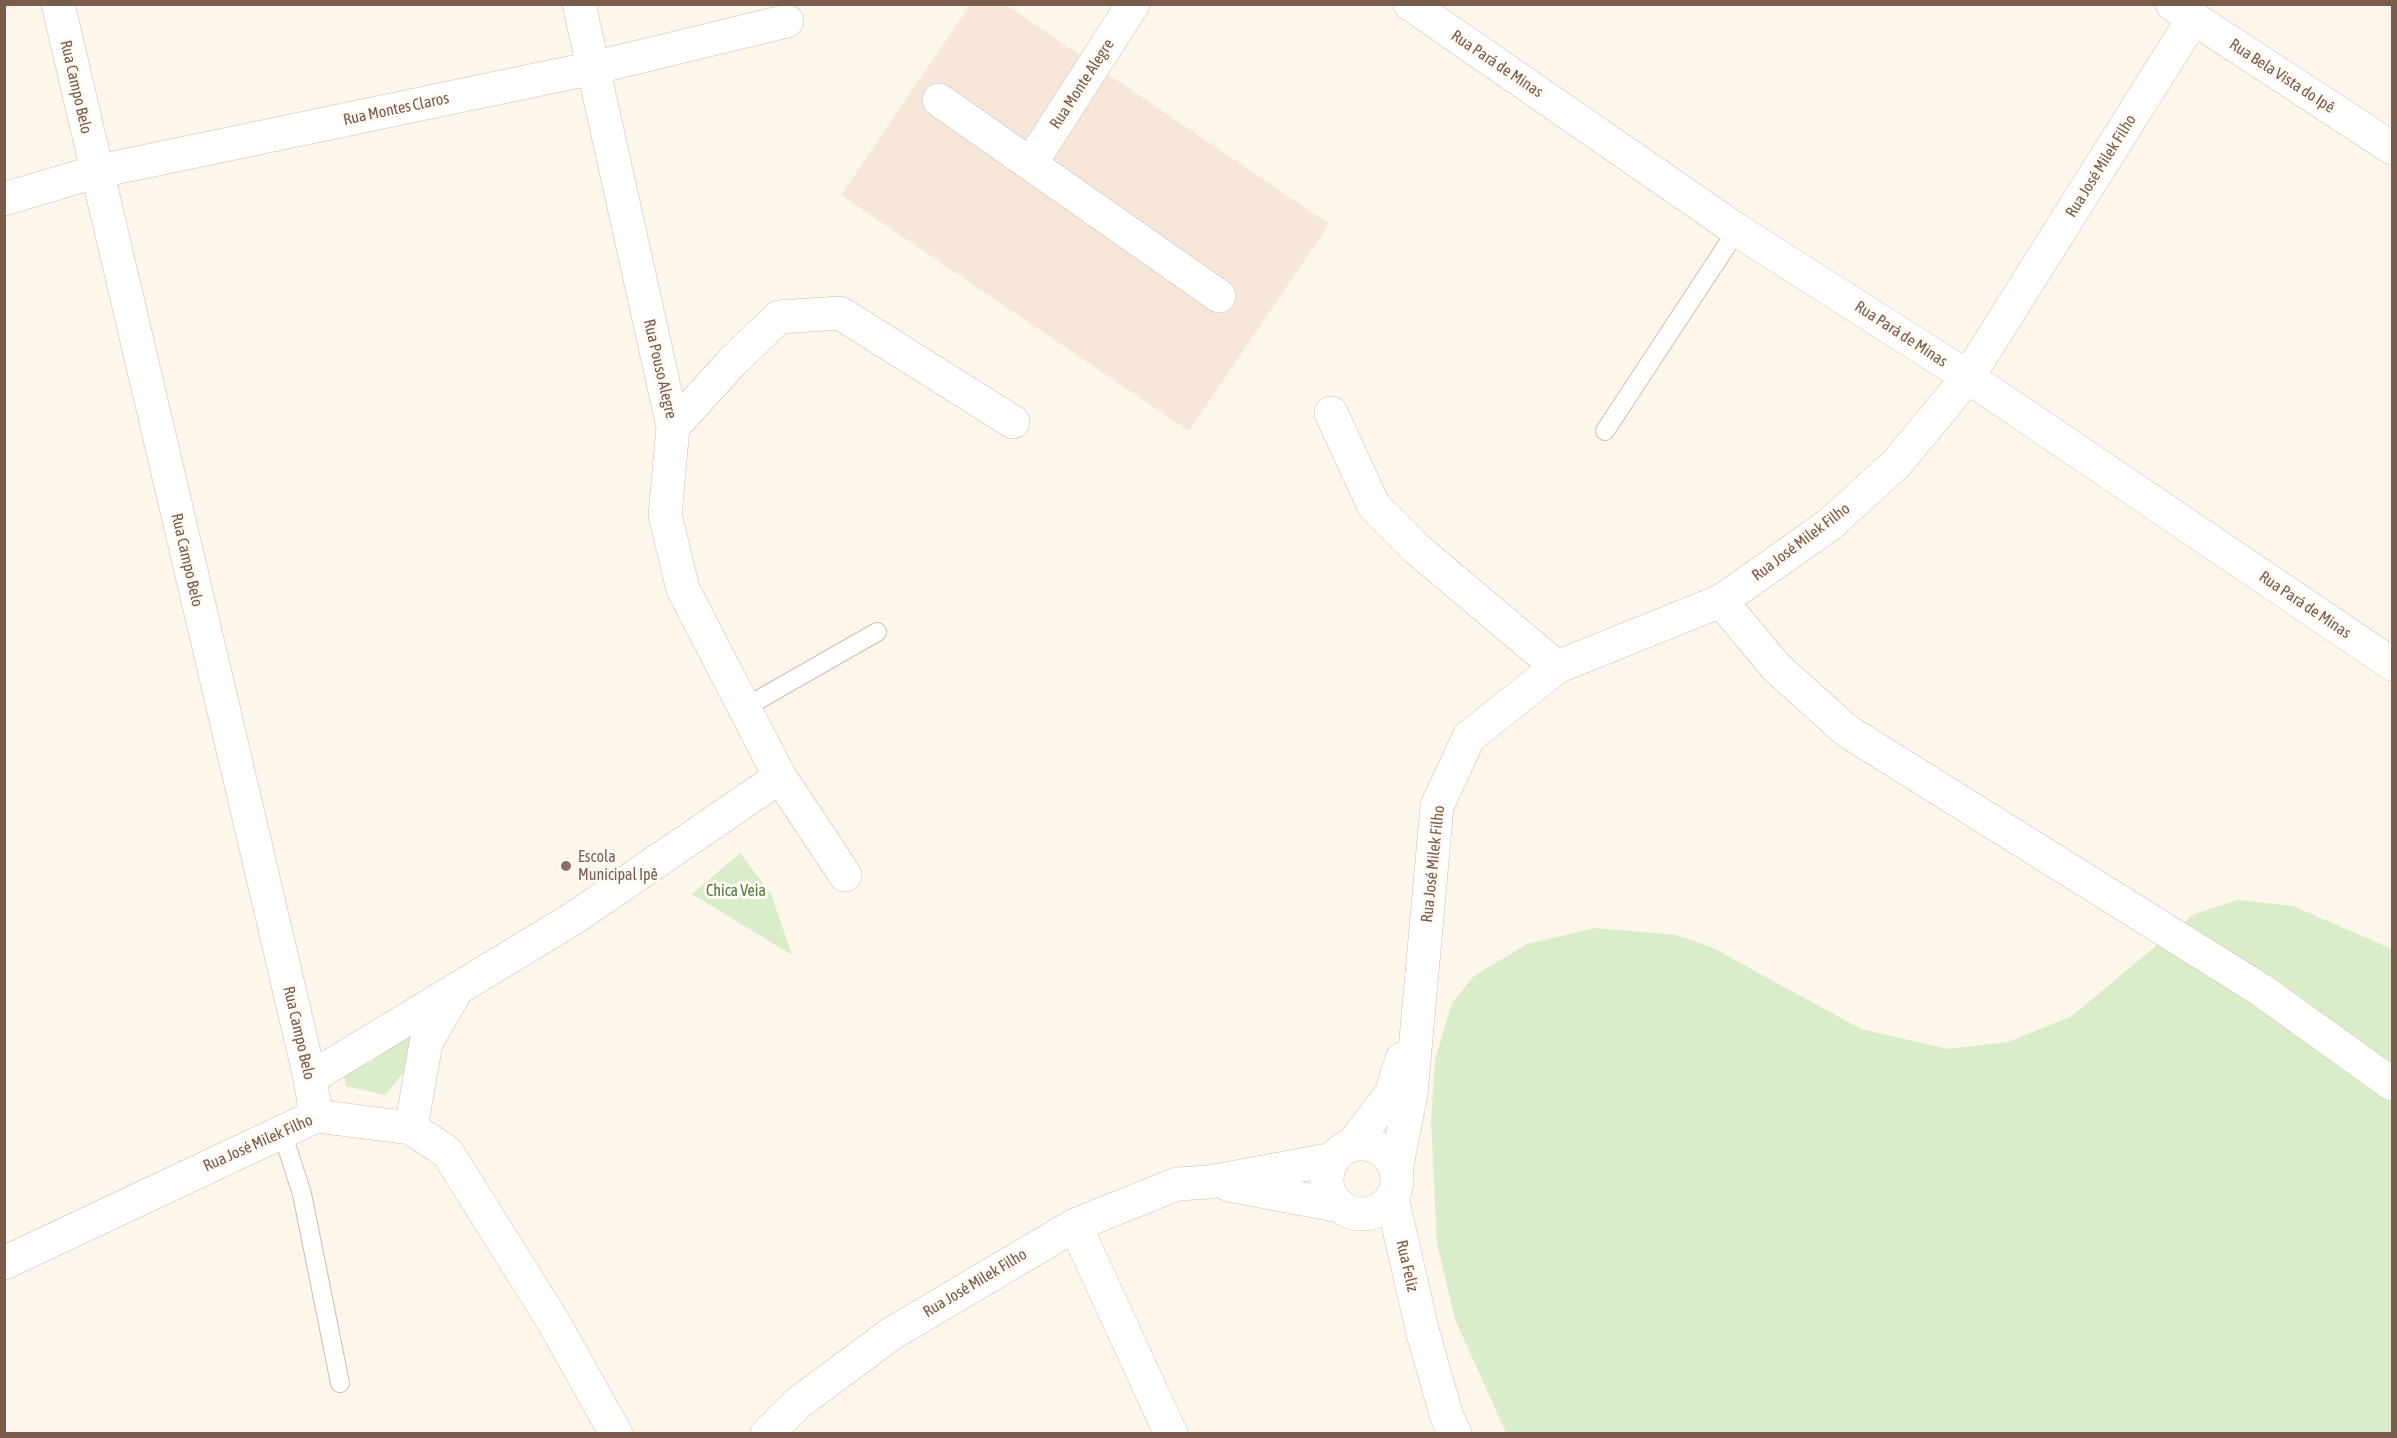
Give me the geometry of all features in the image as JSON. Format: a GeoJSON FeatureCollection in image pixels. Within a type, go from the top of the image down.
{"type":"FeatureCollection","features":[{"type":"Feature","properties":{"kind":"street","name":"Rua Campo Belo"},"geometry":{"type":"LineString","coordinates":[[58,4],[95,172],[310,1078],[316,1116]]}},
{"type":"Feature","properties":{"kind":"street","name":"Rua Pouso Alegre"},"geometry":{"type":"LineString","coordinates":[[579,4],[673,427],[665,515],[683,589],[780,777],[845,875]]}},
{"type":"Feature","properties":{"kind":"street","name":"Rua Monte Alegre"},"geometry":{"type":"LineString","coordinates":[[1031,163],[1132,4]]}},
{"type":"Feature","properties":{"kind":"street","name":"Rua Pará de Minas"},"geometry":{"type":"LineString","coordinates":[[1410,4],[1737,230],[1968,377],[2392,664]]}},
{"type":"Feature","properties":{"kind":"street","name":"Rua Bela Vista do Ipê"},"geometry":{"type":"LineString","coordinates":[[2182,12],[2392,147]]}},
{"type":"Feature","properties":{"kind":"street","name":"Rua José Milek Filho"},"geometry":{"type":"LineString","coordinates":[[766,1434],[798,1403],[891,1334],[1075,1225],[1177,1184],[1209,1182],[1374,1197],[1411,1094],[1437,806],[1469,737],[1557,667],[1721,601],[1828,525],[1896,464],[1968,377],[2182,12]]}},
{"type":"Feature","properties":{"kind":"street","name":"Rua Montes Claros"},"geometry":{"type":"LineString","coordinates":[[4,199],[95,172],[593,68],[787,21]]}},
{"type":"Feature","properties":{"kind":"street"},"geometry":{"type":"LineString","coordinates":[[939,100],[1219,296]]}},
{"type":"Feature","properties":{"kind":"street"},"geometry":{"type":"LineString","coordinates":[[673,427],[733,361],[779,317],[840,313],[1013,422]]}},
{"type":"Feature","properties":{"kind":"street"},"geometry":{"type":"LineString","coordinates":[[1331,413],[1374,506],[1418,550],[1557,667]]}},
{"type":"Feature","properties":{"kind":"street"},"geometry":{"type":"LineString","coordinates":[[1721,601],[1777,668],[1847,731],[2261,990],[2392,1084]]}},
{"type":"Feature","properties":{"kind":"street"},"geometry":{"type":"LineString","coordinates":[[310,1078],[456,992],[574,918],[780,777]]}},
{"type":"Feature","properties":{"kind":"street"},"geometry":{"type":"LineString","coordinates":[[411,1128],[426,1042],[456,992]]}},
{"type":"Feature","properties":{"kind":"street","name":"Rua José Milek Filho"},"geometry":{"type":"LineString","coordinates":[[1209,1182],[1343,1152],[1391,1094],[1420,1000]]}},
{"type":"Feature","properties":{"kind":"street","name":"Rua José Milek Filho"},"geometry":{"type":"LineString","coordinates":[[4,1263],[316,1116],[353,1118],[411,1128],[447,1152],[553,1321],[616,1434]]}},
{"type":"Feature","properties":{"kind":"street"},"geometry":{"type":"LineString","coordinates":[[1366,1143],[1379,1148],[1390,1157],[1374,1197],[1330,1194],[1327,1183],[1328,1170],[1343,1152],[1366,1143]]}},
{"type":"Feature","properties":{"kind":"street","name":"Rua Feliz"},"geometry":{"type":"LineString","coordinates":[[1374,1197],[1423,1333],[1455,1434]]}},
{"type":"Feature","properties":{"kind":"street"},"geometry":{"type":"LineString","coordinates":[[1075,1225],[1171,1434]]}},
{"type":"Feature","properties":{"kind":"lane"},"geometry":{"type":"LineString","coordinates":[[1605,431],[1737,230]]}},
{"type":"Feature","properties":{"kind":"lane"},"geometry":{"type":"LineString","coordinates":[[744,708],[877,632]]}},
{"type":"Feature","properties":{"kind":"lane"},"geometry":{"type":"LineString","coordinates":[[282,1132],[302,1194],[340,1383]]}},
{"type":"Feature","properties":{"kind":"shaded area"},"geometry":{"type":"Polygon","coordinates":[[[970,5],[1006,5],[1329,224],[1189,431],[841,195],[970,5]]]}},
{"type":"Feature","properties":{"kind":"green space","name":"Chica Veia"},"geometry":{"type":"Polygon","coordinates":[[[740,853],[771,894],[792,955],[692,894],[740,853]]]}},
{"type":"Feature","properties":{"kind":"green space"},"geometry":{"type":"Polygon","coordinates":[[[2238,900],[2293,906],[2392,949],[2392,1433],[1506,1433],[1455,1319],[1437,1243],[1431,1121],[1435,1060],[1452,1003],[1474,976],[1527,944],[1595,928],[1677,935],[1713,948],[1861,1029],[1948,1049],[2008,1042],[2072,1016],[2194,914],[2238,900]]]}},
{"type":"Feature","properties":{"kind":"green space"},"geometry":{"type":"Polygon","coordinates":[[[423,1027],[411,1064],[385,1095],[346,1086],[344,1075],[371,1062],[404,1035],[423,1027]]]}},
{"type":"Feature","properties":{"kind":"place","name":"Escola Municipal Ipê"},"geometry":{"type":"Point","coordinates":[566,866]}}]}
